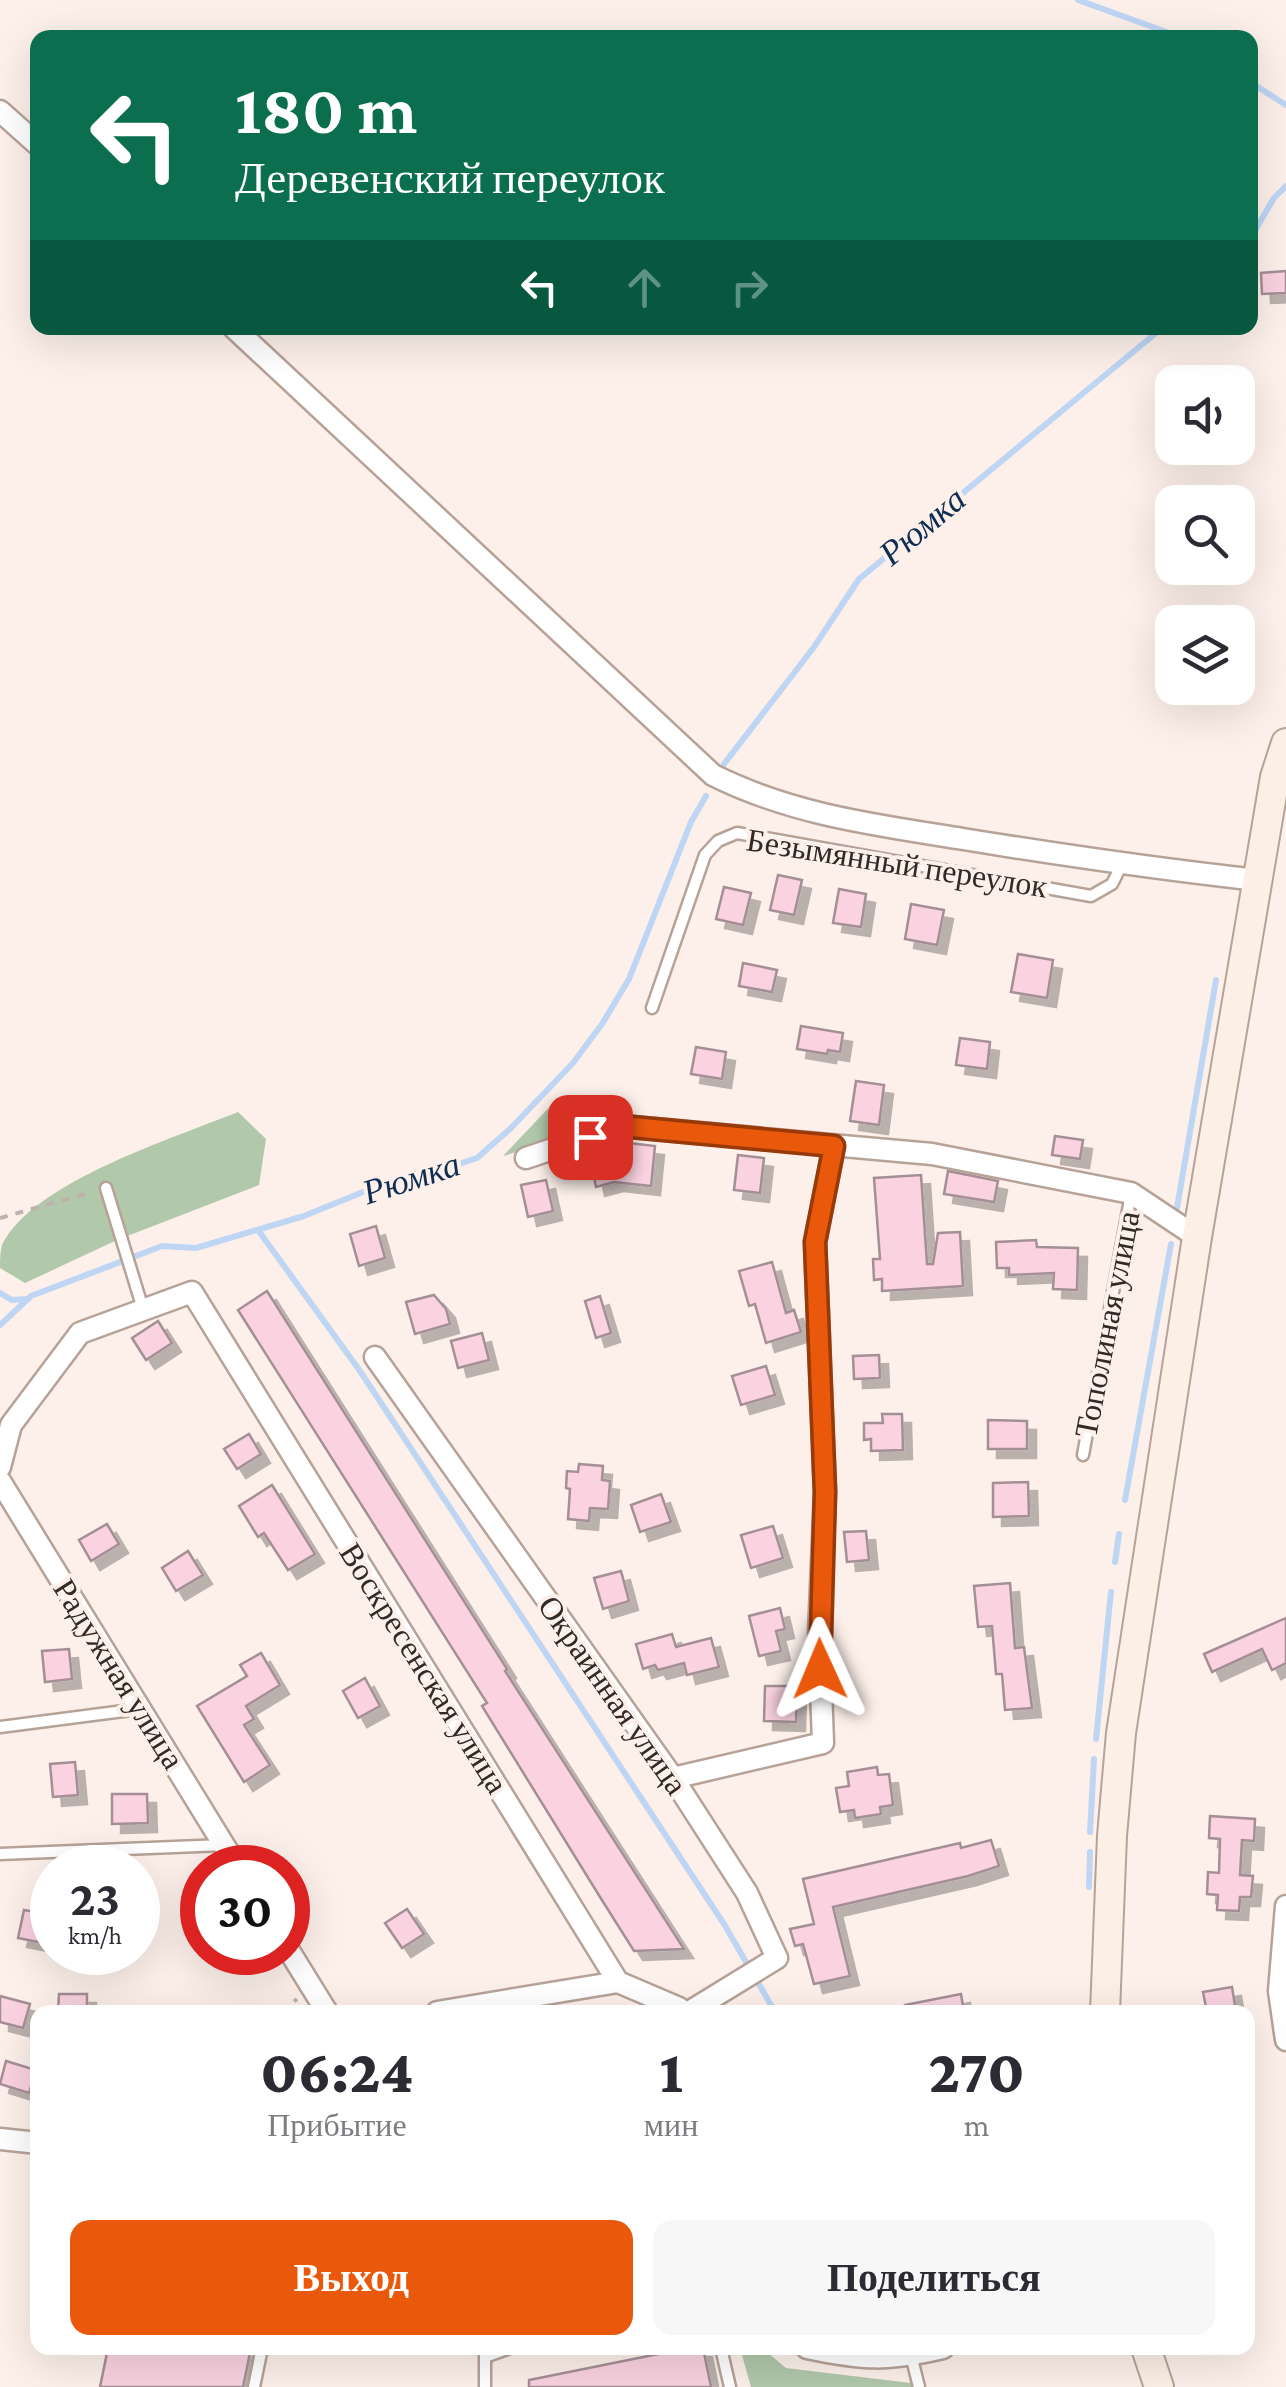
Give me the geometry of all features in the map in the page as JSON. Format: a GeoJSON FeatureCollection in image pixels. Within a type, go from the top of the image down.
{"type":"FeatureCollection","features":[{"type":"Feature","properties":{"kind":"main road"},"geometry":{"type":"LineString","coordinates":[[1106,2005],[1112,1836],[1121,1733],[1197,1238],[1274,777],[1286,743]]}},
{"type":"Feature","properties":{"kind":"main road"},"geometry":{"type":"LineString","coordinates":[[1149,2355],[1160,2387]]}},
{"type":"Feature","properties":{"kind":"street"},"geometry":{"type":"LineString","coordinates":[[0,111],[30,139]]}},
{"type":"Feature","properties":{"kind":"street"},"geometry":{"type":"LineString","coordinates":[[242,335],[713,775],[757,797],[814,813],[1122,864],[1257,880]]}},
{"type":"Feature","properties":{"kind":"street"},"geometry":{"type":"LineString","coordinates":[[526,1158],[621,1126],[932,1154],[1132,1193],[1197,1238]]}},
{"type":"Feature","properties":{"kind":"street"},"geometry":{"type":"LineString","coordinates":[[672,1778],[823,1743],[819,1632],[825,1492],[815,1242],[834,1146]]}},
{"type":"Feature","properties":{"kind":"street","name":"Воскресенская улица"},"geometry":{"type":"LineString","coordinates":[[144,1310],[192,1292],[618,1982]]}},
{"type":"Feature","properties":{"kind":"street"},"geometry":{"type":"LineString","coordinates":[[0,1467],[11,1425],[80,1334],[144,1310]]}},
{"type":"Feature","properties":{"kind":"street","name":"Окраинная улица"},"geometry":{"type":"LineString","coordinates":[[374,1357],[672,1778],[747,1893],[777,1958],[698,2005]]}},
{"type":"Feature","properties":{"kind":"street","name":"Радужная улица"},"geometry":{"type":"LineString","coordinates":[[0,1481],[225,1845]]}},
{"type":"Feature","properties":{"kind":"street"},"geometry":{"type":"LineString","coordinates":[[1286,1906],[1279,1991],[1286,2040]]}},
{"type":"Feature","properties":{"kind":"street"},"geometry":{"type":"LineString","coordinates":[[304,1975],[322,2005]]}},
{"type":"Feature","properties":{"kind":"street"},"geometry":{"type":"LineString","coordinates":[[480,2005],[618,1982],[670,2005]]}},
{"type":"Feature","properties":{"kind":"street"},"geometry":{"type":"LineString","coordinates":[[0,2138],[30,2142]]}},
{"type":"Feature","properties":{"kind":"street"},"geometry":{"type":"LineString","coordinates":[[843,2355],[868,2360],[915,2355]]}},
{"type":"Feature","properties":{"kind":"lane","name":"Безымянный переулок"},"geometry":{"type":"LineString","coordinates":[[652,1008],[705,855],[718,840],[737,834],[1092,896],[1112,884],[1122,864]]}},
{"type":"Feature","properties":{"kind":"lane"},"geometry":{"type":"LineString","coordinates":[[106,1188],[144,1310]]}},
{"type":"Feature","properties":{"kind":"lane","name":"Тополиная улица"},"geometry":{"type":"LineString","coordinates":[[1083,1455],[1132,1193]]}},
{"type":"Feature","properties":{"kind":"lane"},"geometry":{"type":"LineString","coordinates":[[0,1727],[140,1709]]}},
{"type":"Feature","properties":{"kind":"lane"},"geometry":{"type":"LineString","coordinates":[[0,1854],[180,1847]]}},
{"type":"Feature","properties":{"kind":"lane"},"geometry":{"type":"LineString","coordinates":[[254,2387],[261,2355]]}},
{"type":"Feature","properties":{"kind":"lane"},"geometry":{"type":"LineString","coordinates":[[484,2387],[488,2355]]}},
{"type":"Feature","properties":{"kind":"lane"},"geometry":{"type":"LineString","coordinates":[[723,2355],[730,2387]]}},
{"type":"Feature","properties":{"kind":"lane"},"geometry":{"type":"LineString","coordinates":[[911,2356],[919,2387]]}},
{"type":"Feature","properties":{"kind":"path"},"geometry":{"type":"LineString","coordinates":[[0,1218],[106,1188]]}},
{"type":"Feature","properties":{"kind":"green space"},"geometry":{"type":"Polygon","coordinates":[[[557,1099],[608,1106],[605,1126],[503,1156],[557,1099]]]}},
{"type":"Feature","properties":{"kind":"green space"},"geometry":{"type":"Polygon","coordinates":[[[238,1112],[266,1139],[259,1185],[117,1240],[25,1283],[0,1268],[2,1245],[18,1222],[43,1201],[73,1182],[143,1149],[238,1112]]]}},
{"type":"Feature","properties":{"kind":"green space"},"geometry":{"type":"Polygon","coordinates":[[[742,2355],[770,2355],[786,2368],[911,2383],[912,2387],[751,2387],[742,2355]]]}},
{"type":"Feature","properties":{"kind":"building"},"geometry":{"type":"Polygon","coordinates":[[[1286,271],[1286,293],[1262,294],[1261,273],[1286,271]]]}},
{"type":"Feature","properties":{"kind":"building"},"geometry":{"type":"Polygon","coordinates":[[[778,875],[802,880],[794,915],[770,910],[778,875]]]}},
{"type":"Feature","properties":{"kind":"building"},"geometry":{"type":"Polygon","coordinates":[[[724,887],[751,893],[743,925],[716,919],[724,887]]]}},
{"type":"Feature","properties":{"kind":"building"},"geometry":{"type":"Polygon","coordinates":[[[839,889],[866,894],[861,927],[833,923],[839,889]]]}},
{"type":"Feature","properties":{"kind":"building"},"geometry":{"type":"Polygon","coordinates":[[[911,904],[944,910],[937,945],[905,939],[911,904]]]}},
{"type":"Feature","properties":{"kind":"building"},"geometry":{"type":"Polygon","coordinates":[[[1018,954],[1053,960],[1047,998],[1011,992],[1018,954]]]}},
{"type":"Feature","properties":{"kind":"building"},"geometry":{"type":"Polygon","coordinates":[[[743,963],[777,970],[772,992],[739,986],[743,963]]]}},
{"type":"Feature","properties":{"kind":"building"},"geometry":{"type":"Polygon","coordinates":[[[801,1026],[843,1033],[840,1052],[797,1049],[801,1026]]]}},
{"type":"Feature","properties":{"kind":"building"},"geometry":{"type":"Polygon","coordinates":[[[960,1038],[990,1042],[987,1069],[956,1065],[960,1038]]]}},
{"type":"Feature","properties":{"kind":"building"},"geometry":{"type":"Polygon","coordinates":[[[696,1047],[726,1052],[722,1079],[691,1074],[696,1047]]]}},
{"type":"Feature","properties":{"kind":"building"},"geometry":{"type":"Polygon","coordinates":[[[856,1081],[884,1085],[879,1125],[850,1121],[856,1081]]]}},
{"type":"Feature","properties":{"kind":"building"},"geometry":{"type":"Polygon","coordinates":[[[1055,1136],[1083,1140],[1080,1159],[1052,1155],[1055,1136]]]}},
{"type":"Feature","properties":{"kind":"building"},"geometry":{"type":"Polygon","coordinates":[[[629,1143],[655,1146],[651,1186],[614,1182],[596,1187],[592,1168],[627,1159],[629,1143]]]}},
{"type":"Feature","properties":{"kind":"building"},"geometry":{"type":"Polygon","coordinates":[[[738,1155],[764,1158],[760,1193],[734,1190],[738,1155]]]}},
{"type":"Feature","properties":{"kind":"building"},"geometry":{"type":"Polygon","coordinates":[[[948,1171],[998,1181],[994,1202],[944,1194],[948,1171]]]}},
{"type":"Feature","properties":{"kind":"building"},"geometry":{"type":"Polygon","coordinates":[[[921,1175],[927,1264],[933,1264],[938,1233],[960,1232],[963,1286],[882,1291],[882,1279],[874,1280],[873,1259],[880,1259],[874,1178],[921,1175]]]}},
{"type":"Feature","properties":{"kind":"building"},"geometry":{"type":"Polygon","coordinates":[[[546,1180],[553,1211],[528,1217],[521,1185],[546,1180]]]}},
{"type":"Feature","properties":{"kind":"building"},"geometry":{"type":"Polygon","coordinates":[[[376,1226],[385,1258],[359,1266],[350,1234],[376,1226]]]}},
{"type":"Feature","properties":{"kind":"building"},"geometry":{"type":"Polygon","coordinates":[[[1036,1240],[1037,1247],[1078,1248],[1077,1290],[1053,1289],[1054,1273],[1009,1275],[1009,1268],[997,1268],[996,1242],[1036,1240]]]}},
{"type":"Feature","properties":{"kind":"building"},"geometry":{"type":"Polygon","coordinates":[[[772,1262],[786,1313],[794,1310],[801,1332],[766,1343],[755,1304],[749,1306],[739,1271],[772,1262]]]}},
{"type":"Feature","properties":{"kind":"building"},"geometry":{"type":"Polygon","coordinates":[[[267,1291],[684,1949],[634,1951],[482,1706],[487,1703],[238,1310],[267,1291]]]}},
{"type":"Feature","properties":{"kind":"building"},"geometry":{"type":"Polygon","coordinates":[[[434,1295],[446,1309],[450,1324],[415,1334],[406,1302],[434,1295]]]}},
{"type":"Feature","properties":{"kind":"building"},"geometry":{"type":"Polygon","coordinates":[[[600,1296],[611,1333],[596,1338],[585,1301],[600,1296]]]}},
{"type":"Feature","properties":{"kind":"building"},"geometry":{"type":"Polygon","coordinates":[[[158,1321],[172,1343],[146,1360],[132,1338],[158,1321]]]}},
{"type":"Feature","properties":{"kind":"building"},"geometry":{"type":"Polygon","coordinates":[[[482,1333],[489,1360],[458,1368],[451,1341],[482,1333]]]}},
{"type":"Feature","properties":{"kind":"building"},"geometry":{"type":"Polygon","coordinates":[[[879,1355],[880,1378],[854,1379],[853,1356],[879,1355]]]}},
{"type":"Feature","properties":{"kind":"building"},"geometry":{"type":"Polygon","coordinates":[[[766,1366],[775,1395],[741,1405],[732,1376],[766,1366]]]}},
{"type":"Feature","properties":{"kind":"building"},"geometry":{"type":"Polygon","coordinates":[[[882,1414],[902,1414],[903,1450],[871,1451],[871,1439],[864,1440],[864,1423],[883,1423],[882,1414]]]}},
{"type":"Feature","properties":{"kind":"building"},"geometry":{"type":"Polygon","coordinates":[[[988,1420],[1027,1421],[1027,1449],[988,1449],[988,1420]]]}},
{"type":"Feature","properties":{"kind":"building"},"geometry":{"type":"Polygon","coordinates":[[[249,1434],[261,1454],[237,1469],[224,1449],[249,1434]]]}},
{"type":"Feature","properties":{"kind":"building"},"geometry":{"type":"Polygon","coordinates":[[[579,1464],[603,1466],[602,1480],[610,1481],[608,1509],[590,1508],[589,1521],[568,1519],[567,1471],[578,1472],[579,1464]]]}},
{"type":"Feature","properties":{"kind":"building"},"geometry":{"type":"Polygon","coordinates":[[[1028,1482],[1029,1516],[993,1517],[993,1483],[1028,1482]]]}},
{"type":"Feature","properties":{"kind":"building"},"geometry":{"type":"Polygon","coordinates":[[[272,1485],[315,1554],[288,1570],[264,1533],[258,1537],[239,1506],[272,1485]]]}},
{"type":"Feature","properties":{"kind":"building"},"geometry":{"type":"Polygon","coordinates":[[[661,1494],[671,1522],[640,1532],[631,1505],[661,1494]]]}},
{"type":"Feature","properties":{"kind":"building"},"geometry":{"type":"Polygon","coordinates":[[[107,1524],[119,1544],[91,1561],[79,1540],[107,1524]]]}},
{"type":"Feature","properties":{"kind":"building"},"geometry":{"type":"Polygon","coordinates":[[[773,1526],[783,1558],[751,1568],[741,1535],[773,1526]]]}},
{"type":"Feature","properties":{"kind":"building"},"geometry":{"type":"Polygon","coordinates":[[[866,1531],[869,1560],[847,1562],[844,1532],[866,1531]]]}},
{"type":"Feature","properties":{"kind":"building"},"geometry":{"type":"Polygon","coordinates":[[[188,1551],[203,1575],[176,1591],[162,1568],[188,1551]]]}},
{"type":"Feature","properties":{"kind":"building"},"geometry":{"type":"Polygon","coordinates":[[[621,1571],[629,1601],[603,1609],[594,1578],[621,1571]]]}},
{"type":"Feature","properties":{"kind":"building"},"geometry":{"type":"Polygon","coordinates":[[[1010,1583],[1015,1648],[1024,1647],[1032,1708],[1005,1710],[1002,1674],[996,1674],[992,1626],[978,1627],[974,1586],[1010,1583]]]}},
{"type":"Feature","properties":{"kind":"building"},"geometry":{"type":"Polygon","coordinates":[[[780,1608],[785,1629],[776,1631],[781,1651],[759,1656],[749,1616],[780,1608]]]}},
{"type":"Feature","properties":{"kind":"building"},"geometry":{"type":"Polygon","coordinates":[[[1286,1618],[1286,1663],[1272,1670],[1262,1649],[1212,1672],[1204,1654],[1286,1618]]]}},
{"type":"Feature","properties":{"kind":"building"},"geometry":{"type":"Polygon","coordinates":[[[672,1634],[676,1647],[711,1638],[719,1667],[687,1675],[684,1663],[658,1670],[655,1665],[643,1669],[636,1644],[672,1634]]]}},
{"type":"Feature","properties":{"kind":"building"},"geometry":{"type":"Polygon","coordinates":[[[69,1649],[72,1679],[45,1682],[42,1651],[69,1649]]]}},
{"type":"Feature","properties":{"kind":"building"},"geometry":{"type":"Polygon","coordinates":[[[261,1653],[280,1685],[246,1706],[254,1719],[244,1725],[270,1765],[244,1782],[197,1706],[247,1676],[240,1665],[261,1653]]]}},
{"type":"Feature","properties":{"kind":"building"},"geometry":{"type":"Polygon","coordinates":[[[365,1678],[380,1706],[358,1718],[343,1691],[365,1678]]]}},
{"type":"Feature","properties":{"kind":"building"},"geometry":{"type":"Polygon","coordinates":[[[765,1686],[797,1686],[796,1722],[764,1721],[765,1686]]]}},
{"type":"Feature","properties":{"kind":"building"},"geometry":{"type":"Polygon","coordinates":[[[75,1762],[78,1795],[53,1797],[50,1764],[75,1762]]]}},
{"type":"Feature","properties":{"kind":"building"},"geometry":{"type":"Polygon","coordinates":[[[877,1767],[878,1775],[889,1774],[893,1805],[880,1807],[881,1814],[855,1818],[854,1810],[840,1812],[836,1788],[849,1786],[847,1772],[877,1767]]]}},
{"type":"Feature","properties":{"kind":"building"},"geometry":{"type":"Polygon","coordinates":[[[112,1794],[147,1794],[148,1823],[112,1824],[112,1794]]]}},
{"type":"Feature","properties":{"kind":"building"},"geometry":{"type":"Polygon","coordinates":[[[1210,1816],[1255,1819],[1254,1841],[1242,1840],[1240,1875],[1253,1876],[1251,1897],[1240,1897],[1239,1911],[1217,1910],[1218,1895],[1207,1894],[1208,1872],[1219,1873],[1220,1839],[1209,1838],[1210,1816]]]}},
{"type":"Feature","properties":{"kind":"building"},"geometry":{"type":"Polygon","coordinates":[[[991,1840],[999,1866],[833,1907],[850,1976],[814,1984],[803,1944],[795,1946],[790,1929],[814,1924],[803,1879],[960,1843],[961,1848],[991,1840]]]}},
{"type":"Feature","properties":{"kind":"building"},"geometry":{"type":"Polygon","coordinates":[[[407,1909],[424,1934],[402,1948],[385,1923],[407,1909]]]}},
{"type":"Feature","properties":{"kind":"building"},"geometry":{"type":"Polygon","coordinates":[[[24,1910],[30,1911],[30,1940],[18,1938],[24,1910]]]}},
{"type":"Feature","properties":{"kind":"building"},"geometry":{"type":"Polygon","coordinates":[[[1232,1987],[1235,2005],[1206,2005],[1203,1992],[1232,1987]]]}},
{"type":"Feature","properties":{"kind":"building"},"geometry":{"type":"Polygon","coordinates":[[[59,1994],[87,1994],[87,2005],[58,2005],[59,1994]]]}},
{"type":"Feature","properties":{"kind":"building"},"geometry":{"type":"Polygon","coordinates":[[[961,1994],[963,2005],[905,2005],[961,1994]]]}},
{"type":"Feature","properties":{"kind":"building"},"geometry":{"type":"Polygon","coordinates":[[[0,1996],[30,2004],[23,2028],[0,2022],[0,1996]]]}},
{"type":"Feature","properties":{"kind":"building"},"geometry":{"type":"Polygon","coordinates":[[[6,2061],[30,2068],[29,2093],[0,2084],[6,2061]]]}},
{"type":"Feature","properties":{"kind":"building"},"geometry":{"type":"Polygon","coordinates":[[[107,2355],[250,2355],[243,2387],[100,2387],[107,2355]]]}},
{"type":"Feature","properties":{"kind":"building"},"geometry":{"type":"Polygon","coordinates":[[[653,2355],[704,2355],[711,2387],[529,2387],[529,2380],[653,2355]]]}},
{"type":"Feature","properties":{"kind":"waterway"},"geometry":{"type":"LineString","coordinates":[[1078,0],[1161,30]]}},
{"type":"Feature","properties":{"kind":"waterway"},"geometry":{"type":"LineString","coordinates":[[1258,87],[1286,105]]}},
{"type":"Feature","properties":{"kind":"waterway","name":"Рюмка"},"geometry":{"type":"LineString","coordinates":[[1258,225],[1286,186]]}},
{"type":"Feature","properties":{"kind":"waterway","name":"Рюмка"},"geometry":{"type":"LineString","coordinates":[[724,764],[814,647],[859,579],[1154,335]]}},
{"type":"Feature","properties":{"kind":"waterway","name":"Рюмка"},"geometry":{"type":"LineString","coordinates":[[0,1325],[31,1296],[162,1246],[196,1248],[304,1216],[395,1179],[477,1158],[573,1063],[602,1024],[629,979],[691,822],[706,796]]}},
{"type":"Feature","properties":{"kind":"waterway"},"geometry":{"type":"LineString","coordinates":[[1177,1208],[1216,980]]}},
{"type":"Feature","properties":{"kind":"waterway"},"geometry":{"type":"LineString","coordinates":[[258,1230],[360,1371],[724,1924],[771,2005]]}},
{"type":"Feature","properties":{"kind":"waterway"},"geometry":{"type":"LineString","coordinates":[[1125,1500],[1171,1244]]}},
{"type":"Feature","properties":{"kind":"waterway"},"geometry":{"type":"LineString","coordinates":[[0,1293],[12,1300],[27,1299]]}},
{"type":"Feature","properties":{"kind":"waterway"},"geometry":{"type":"LineString","coordinates":[[1115,1562],[1119,1534]]}},
{"type":"Feature","properties":{"kind":"waterway"},"geometry":{"type":"LineString","coordinates":[[1096,1739],[1111,1592]]}},
{"type":"Feature","properties":{"kind":"waterway"},"geometry":{"type":"LineString","coordinates":[[1090,1832],[1094,1759]]}},
{"type":"Feature","properties":{"kind":"waterway"},"geometry":{"type":"LineString","coordinates":[[1089,1887],[1090,1852]]}},
{"type":"Feature","properties":{"kind":"route"},"geometry":{"type":"LineString","coordinates":[[590,1137],[621,1126],[834,1146],[815,1242],[825,1492],[820,1669]]}}]}
